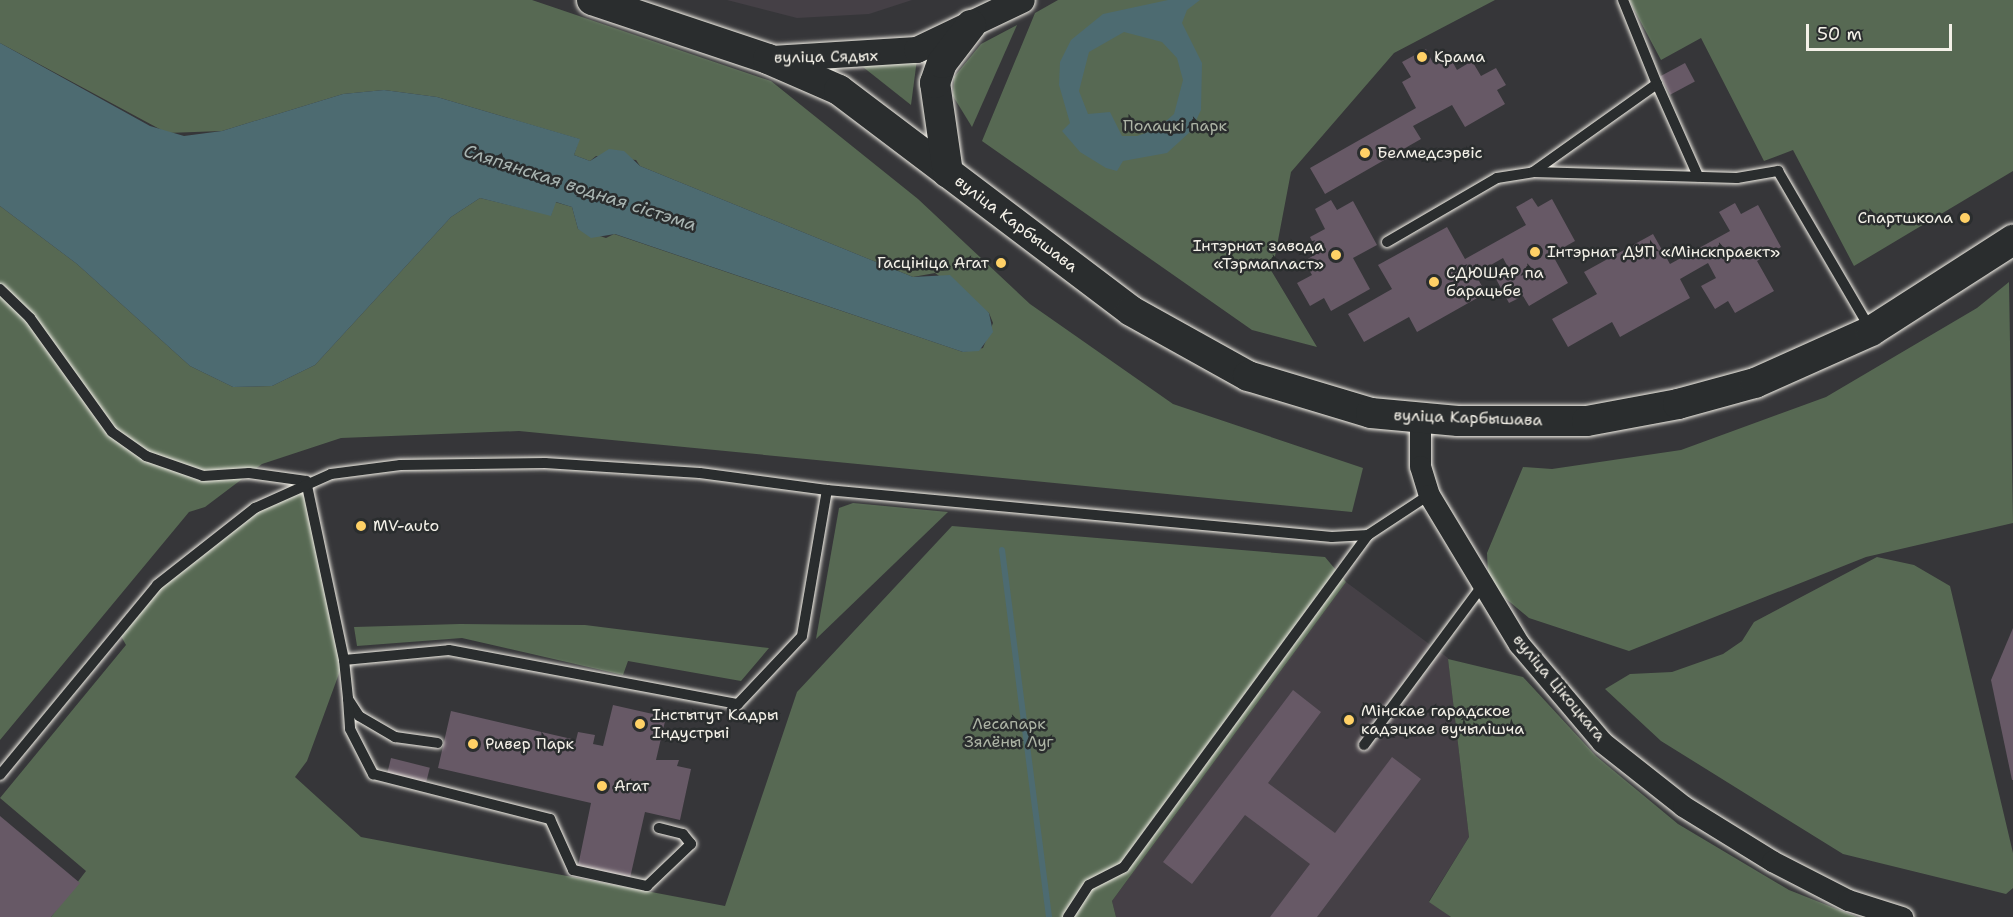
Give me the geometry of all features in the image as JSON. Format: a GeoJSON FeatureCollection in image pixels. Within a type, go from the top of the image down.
{"type":"FeatureCollection","features":[{"type":"Feature","properties":{"kind":"main road","name":"вуліца Сядых"},"geometry":{"type":"LineString","coordinates":[[592,0],[768,59]]}},
{"type":"Feature","properties":{"kind":"main road"},"geometry":{"type":"LineString","coordinates":[[948,172],[935,83],[942,63],[970,25]]}},
{"type":"Feature","properties":{"kind":"main road","name":"вуліца Карбышава"},"geometry":{"type":"LineString","coordinates":[[768,59],[839,90],[1131,311],[1248,376],[1330,403],[1420,419],[1587,421],[1678,404],[1755,382],[1871,331],[2013,240]]}},
{"type":"Feature","properties":{"kind":"street","name":"вуліца Сядых"},"geometry":{"type":"LineString","coordinates":[[768,59],[885,56],[917,50],[1022,0]]}},
{"type":"Feature","properties":{"kind":"street","name":"вуліца Цікоцкага"},"geometry":{"type":"LineString","coordinates":[[1420,419],[1420,466],[1429,495],[1482,586],[1520,645],[1602,742],[1683,806],[1791,871],[1848,900],[1902,917]]}},
{"type":"Feature","properties":{"kind":"lane"},"geometry":{"type":"LineString","coordinates":[[1623,0],[1698,176]]}},
{"type":"Feature","properties":{"kind":"lane"},"geometry":{"type":"LineString","coordinates":[[1533,172],[1657,84]]}},
{"type":"Feature","properties":{"kind":"lane"},"geometry":{"type":"LineString","coordinates":[[1387,242],[1497,178],[1533,172],[1737,178],[1778,171],[1871,331]]}},
{"type":"Feature","properties":{"kind":"lane"},"geometry":{"type":"LineString","coordinates":[[0,289],[30,318],[112,432],[146,456],[203,476],[249,473],[306,481]]}},
{"type":"Feature","properties":{"kind":"lane"},"geometry":{"type":"LineString","coordinates":[[0,775],[157,585],[216,534],[306,481],[372,467],[504,460],[700,473],[827,490],[1321,536],[1368,535]]}},
{"type":"Feature","properties":{"kind":"lane"},"geometry":{"type":"LineString","coordinates":[[306,481],[344,660],[350,729],[372,774],[550,819],[573,870],[647,886],[691,844],[683,834],[659,828]]}},
{"type":"Feature","properties":{"kind":"lane"},"geometry":{"type":"LineString","coordinates":[[344,660],[449,651],[738,704],[802,636],[827,490]]}},
{"type":"Feature","properties":{"kind":"lane"},"geometry":{"type":"LineString","coordinates":[[1068,917],[1089,885],[1124,867],[1368,535],[1429,495]]}},
{"type":"Feature","properties":{"kind":"lane"},"geometry":{"type":"LineString","coordinates":[[1364,745],[1482,586]]}},
{"type":"Feature","properties":{"kind":"lane"},"geometry":{"type":"LineString","coordinates":[[348,699],[376,730],[438,743]]}},
{"type":"Feature","properties":{"kind":"shaded area"},"geometry":{"type":"Polygon","coordinates":[[[727,0],[912,0],[869,14],[797,18],[727,0]]]}},
{"type":"Feature","properties":{"kind":"shaded area","name":"Мінскае гарадское кадэцкае вучылішча"},"geometry":{"type":"Polygon","coordinates":[[[1346,582],[1448,658],[1469,837],[1429,901],[1451,917],[1116,917],[1112,901],[1346,582]]]}},
{"type":"Feature","properties":{"kind":"green space"},"geometry":{"type":"Polygon","coordinates":[[[0,0],[532,0],[771,81],[918,199],[1030,304],[1173,404],[1363,468],[1352,512],[519,431],[341,438],[262,464],[205,507],[189,512],[0,740],[0,206],[77,264],[190,366],[233,387],[272,386],[315,365],[451,217],[480,198],[551,215],[555,202],[572,207],[578,229],[606,238],[614,234],[963,352],[983,348],[993,323],[989,313],[935,273],[913,277],[640,166],[636,160],[596,156],[590,161],[574,155],[579,139],[437,97],[384,90],[343,94],[222,131],[167,133],[0,43],[0,0]]]}},
{"type":"Feature","properties":{"kind":"green space","name":"Полацкі парк"},"geometry":{"type":"Polygon","coordinates":[[[1058,0],[1495,0],[1394,53],[1291,172],[1272,272],[1317,347],[1252,330],[982,141],[1035,13],[1058,0]]]}},
{"type":"Feature","properties":{"kind":"green space"},"geometry":{"type":"Polygon","coordinates":[[[1629,0],[2013,0],[2013,171],[1854,266],[1793,150],[1764,161],[1701,38],[1661,60],[1629,0]]]}},
{"type":"Feature","properties":{"kind":"green space"},"geometry":{"type":"Polygon","coordinates":[[[1017,25],[972,127],[953,96],[954,77],[981,44],[1017,25]]]}},
{"type":"Feature","properties":{"kind":"green space"},"geometry":{"type":"Polygon","coordinates":[[[917,59],[911,105],[863,67],[872,65],[917,59]]]}},
{"type":"Feature","properties":{"kind":"green space"},"geometry":{"type":"Polygon","coordinates":[[[2009,282],[2013,523],[1866,557],[1629,651],[1529,618],[1499,593],[1488,574],[1487,553],[1523,467],[1552,469],[1681,450],[1826,397],[1977,308],[2009,282]]]}},
{"type":"Feature","properties":{"kind":"green space","name":"Лесапарк Зялёны Луг"},"geometry":{"type":"Polygon","coordinates":[[[306,481],[344,660],[307,761],[295,777],[361,837],[725,906],[797,692],[952,526],[1325,557],[1346,582],[1112,901],[1116,917],[51,917],[86,871],[0,798],[126,645],[118,631],[157,585],[216,534],[306,481]]]}},
{"type":"Feature","properties":{"kind":"green space"},"geometry":{"type":"Polygon","coordinates":[[[853,503],[948,512],[816,639],[839,508],[853,503]]]}},
{"type":"Feature","properties":{"kind":"green space"},"geometry":{"type":"Polygon","coordinates":[[[1877,557],[1914,565],[1950,586],[2013,853],[2013,888],[2006,894],[1843,854],[1661,741],[1605,689],[1630,674],[1672,672],[1723,654],[1742,641],[1754,622],[1877,557]]]}},
{"type":"Feature","properties":{"kind":"green space"},"geometry":{"type":"Polygon","coordinates":[[[460,624],[585,625],[769,648],[741,681],[628,661],[623,675],[462,638],[357,646],[354,627],[460,624]]]}},
{"type":"Feature","properties":{"kind":"green space"},"geometry":{"type":"Polygon","coordinates":[[[1448,659],[1523,677],[1596,756],[1678,824],[1789,890],[1857,917],[1451,917],[1429,902],[1469,837],[1448,659]]]}},
{"type":"Feature","properties":{"kind":"water"},"geometry":{"type":"Polygon","coordinates":[[[1168,0],[1200,0],[1187,10],[1182,23],[1202,63],[1201,110],[1191,131],[1167,153],[1123,161],[1117,171],[1106,168],[1080,152],[1062,131],[1070,123],[1059,85],[1060,62],[1071,40],[1103,14],[1168,0]],[[1124,32],[1089,52],[1079,91],[1088,114],[1110,112],[1122,136],[1137,136],[1157,129],[1174,114],[1183,80],[1177,58],[1162,42],[1124,32]]]}},
{"type":"Feature","properties":{"kind":"water","name":"Сляпянская водная сістэма"},"geometry":{"type":"Polygon","coordinates":[[[0,43],[150,126],[184,136],[222,131],[343,94],[384,90],[437,97],[580,139],[574,155],[590,161],[609,149],[624,151],[640,166],[913,277],[950,275],[989,313],[993,332],[979,351],[963,352],[615,234],[591,238],[578,229],[572,207],[556,202],[551,216],[480,198],[451,217],[315,365],[272,386],[233,387],[190,366],[77,264],[0,206],[0,43]]]}},
{"type":"Feature","properties":{"kind":"building"},"geometry":{"type":"Polygon","coordinates":[[[1426,49],[1433,63],[1448,54],[1457,70],[1472,61],[1481,76],[1496,68],[1506,85],[1497,90],[1505,104],[1465,127],[1452,105],[1413,126],[1421,139],[1325,194],[1310,168],[1416,108],[1402,82],[1411,77],[1402,62],[1426,49]]]}},
{"type":"Feature","properties":{"kind":"building"},"geometry":{"type":"Polygon","coordinates":[[[1685,63],[1695,82],[1670,95],[1660,76],[1685,63]]]}},
{"type":"Feature","properties":{"kind":"building","name":"СДЮШАР па барацьбе"},"geometry":{"type":"Polygon","coordinates":[[[1532,198],[1538,207],[1552,199],[1575,241],[1552,254],[1568,283],[1529,306],[1523,296],[1509,303],[1496,279],[1510,271],[1503,258],[1475,274],[1486,293],[1417,332],[1409,317],[1364,342],[1348,314],[1392,289],[1378,265],[1447,227],[1465,259],[1526,225],[1516,207],[1532,198]]]}},
{"type":"Feature","properties":{"kind":"building","name":"Інтэрнат завода «Тэрмапласт»"},"geometry":{"type":"Polygon","coordinates":[[[1331,200],[1337,210],[1353,201],[1377,245],[1353,258],[1370,289],[1331,311],[1324,298],[1310,306],[1297,283],[1312,275],[1304,261],[1318,253],[1310,237],[1325,229],[1315,209],[1331,200]]]}},
{"type":"Feature","properties":{"kind":"building"},"geometry":{"type":"Polygon","coordinates":[[[1735,203],[1741,214],[1758,205],[1781,247],[1757,261],[1774,291],[1735,313],[1728,301],[1715,309],[1701,286],[1716,278],[1708,263],[1680,279],[1690,298],[1620,337],[1612,322],[1568,347],[1552,319],[1597,294],[1584,272],[1653,234],[1670,264],[1730,231],[1719,212],[1735,203]]]}},
{"type":"Feature","properties":{"kind":"building"},"geometry":{"type":"Polygon","coordinates":[[[2013,628],[2013,780],[2012,780],[1991,680],[2013,628]]]}},
{"type":"Feature","properties":{"kind":"building"},"geometry":{"type":"Polygon","coordinates":[[[1293,690],[1321,712],[1268,783],[1335,833],[1392,757],[1421,779],[1317,917],[1270,917],[1310,864],[1245,815],[1192,884],[1163,862],[1293,690]]]}},
{"type":"Feature","properties":{"kind":"building","name":"Агат"},"geometry":{"type":"Polygon","coordinates":[[[613,705],[666,717],[656,760],[679,760],[677,766],[691,769],[680,820],[645,812],[630,878],[578,866],[591,803],[438,768],[451,711],[576,740],[578,732],[595,735],[593,744],[603,746],[613,705]]]}},
{"type":"Feature","properties":{"kind":"building"},"geometry":{"type":"Polygon","coordinates":[[[391,758],[430,768],[426,784],[387,774],[391,758]]]}},
{"type":"Feature","properties":{"kind":"building"},"geometry":{"type":"Polygon","coordinates":[[[0,816],[80,883],[51,917],[0,917],[0,816]]]}},
{"type":"Feature","properties":{"kind":"waterway"},"geometry":{"type":"LineString","coordinates":[[1002,550],[1049,917]]}},
{"type":"Feature","properties":{"kind":"place","name":"Крама"},"geometry":{"type":"Point","coordinates":[1422,57]}},
{"type":"Feature","properties":{"kind":"place","name":"Белмедсэрвіс"},"geometry":{"type":"Point","coordinates":[1365,153]}},
{"type":"Feature","properties":{"kind":"place","name":"Спартшкола"},"geometry":{"type":"Point","coordinates":[1965,218]}},
{"type":"Feature","properties":{"kind":"place","name":"Інтэрнат ДУП «Мінскпраект»"},"geometry":{"type":"Point","coordinates":[1535,252]}},
{"type":"Feature","properties":{"kind":"place","name":"Інтэрнат завода «Тэрмапласт»"},"geometry":{"type":"Point","coordinates":[1336,255]}},
{"type":"Feature","properties":{"kind":"place","name":"Гасцініца Агат"},"geometry":{"type":"Point","coordinates":[1001,263]}},
{"type":"Feature","properties":{"kind":"place","name":"СДЮШАР па барацьбе"},"geometry":{"type":"Point","coordinates":[1434,282]}},
{"type":"Feature","properties":{"kind":"place","name":"MV-auto"},"geometry":{"type":"Point","coordinates":[361,526]}},
{"type":"Feature","properties":{"kind":"place","name":"Мінскае гарадское кадэцкае вучылішча"},"geometry":{"type":"Point","coordinates":[1349,720]}},
{"type":"Feature","properties":{"kind":"place","name":"Інстытут Кадры Індустрыі"},"geometry":{"type":"Point","coordinates":[640,724]}},
{"type":"Feature","properties":{"kind":"place","name":"Ривер Парк"},"geometry":{"type":"Point","coordinates":[473,744]}},
{"type":"Feature","properties":{"kind":"place","name":"Агат"},"geometry":{"type":"Point","coordinates":[602,786]}}]}
